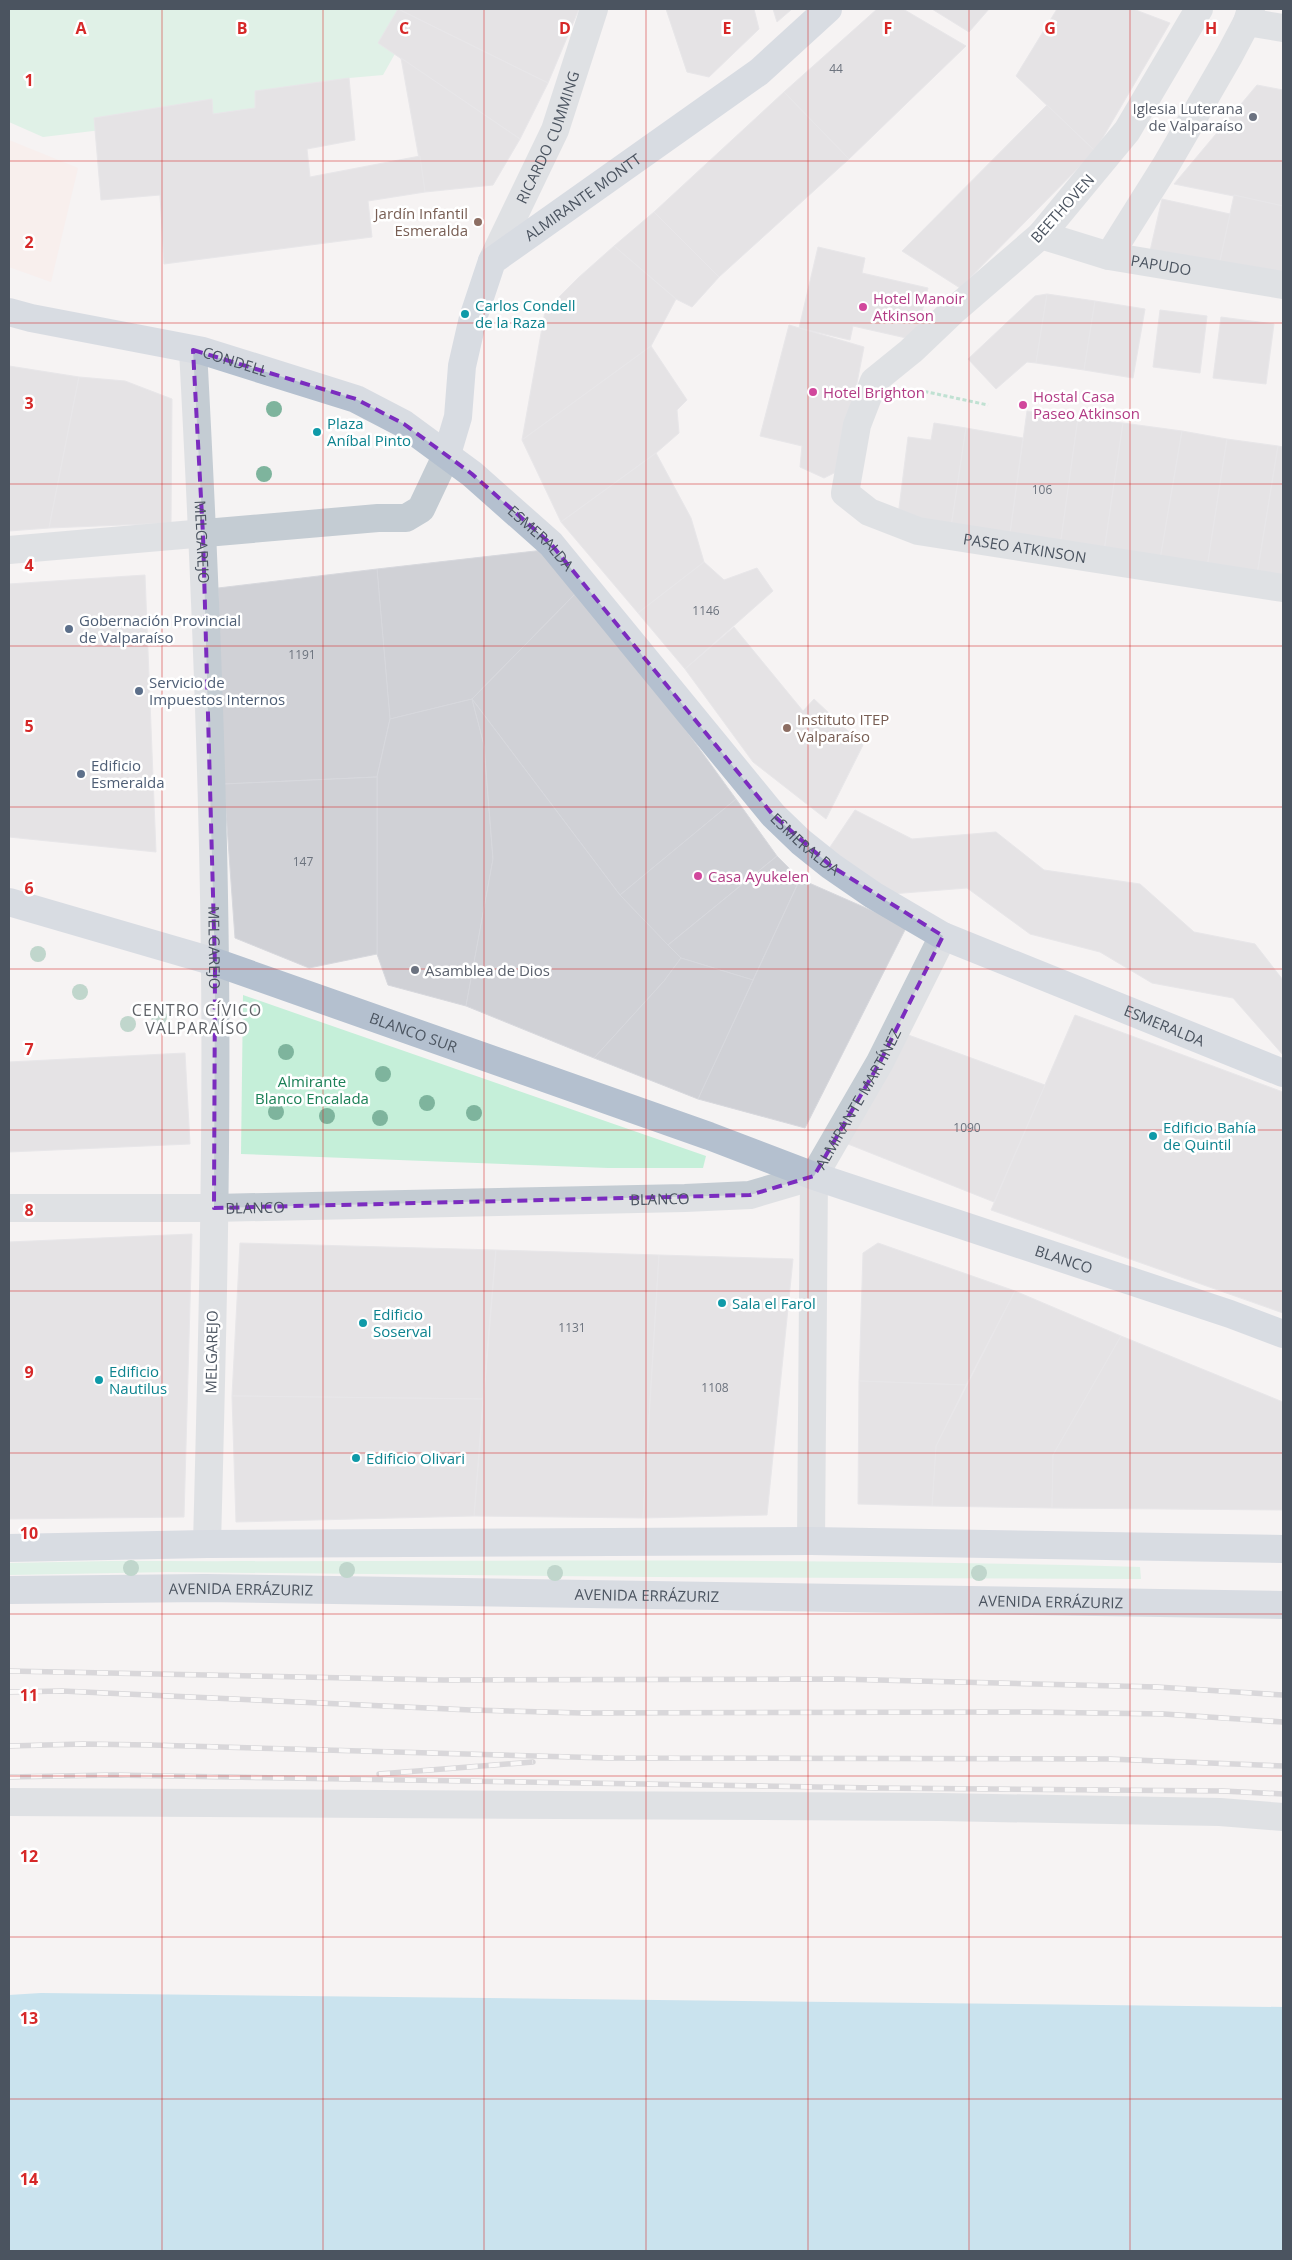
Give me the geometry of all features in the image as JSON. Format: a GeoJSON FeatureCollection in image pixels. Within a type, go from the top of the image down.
{"type":"FeatureCollection","features":[{"type":"Feature","properties":{"kind":"main road","name":"ALMIRANTE MONTT"},"geometry":{"type":"LineString","coordinates":[[492,261],[759,72],[828,9]]}},
{"type":"Feature","properties":{"kind":"main road"},"geometry":{"type":"LineString","coordinates":[[447,454],[458,417],[462,366],[473,318],[492,261]]}},
{"type":"Feature","properties":{"kind":"main road","name":"CONDELL"},"geometry":{"type":"LineString","coordinates":[[9,312],[193,350],[356,399],[404,424],[447,454]]}},
{"type":"Feature","properties":{"kind":"main road","name":"ESMERALDA"},"geometry":{"type":"LineString","coordinates":[[447,454],[557,551],[773,815],[800,842],[831,866],[873,895],[943,936],[1283,1073]]}},
{"type":"Feature","properties":{"kind":"main road","name":"BLANCO SUR"},"geometry":{"type":"LineString","coordinates":[[9,902],[215,962],[699,1133],[814,1176]]}},
{"type":"Feature","properties":{"kind":"main road","name":"BLANCO"},"geometry":{"type":"LineString","coordinates":[[814,1176],[1230,1314],[1283,1334]]}},
{"type":"Feature","properties":{"kind":"main road"},"geometry":{"type":"LineString","coordinates":[[9,1548],[207,1544],[811,1541],[1283,1549]]}},
{"type":"Feature","properties":{"kind":"main road","name":"AVENIDA ERRÁZURIZ"},"geometry":{"type":"LineString","coordinates":[[9,1590],[205,1588],[1283,1605]]}},
{"type":"Feature","properties":{"kind":"street","name":"RICARDO CUMMING"},"geometry":{"type":"LineString","coordinates":[[492,261],[555,130],[594,9]]}},
{"type":"Feature","properties":{"kind":"street","name":"BEETHOVEN"},"geometry":{"type":"LineString","coordinates":[[857,425],[874,381],[911,351],[952,312],[1041,236],[1127,132],[1199,9]]}},
{"type":"Feature","properties":{"kind":"street"},"geometry":{"type":"LineString","coordinates":[[1110,256],[1166,165],[1249,15],[1283,28]]}},
{"type":"Feature","properties":{"kind":"street","name":"PAPUDO"},"geometry":{"type":"LineString","coordinates":[[1041,236],[1110,256],[1283,285]]}},
{"type":"Feature","properties":{"kind":"street","name":"MELGAREJO"},"geometry":{"type":"LineString","coordinates":[[193,350],[203,534],[215,962],[214,1208],[207,1544]]}},
{"type":"Feature","properties":{"kind":"street","name":"PASEO ATKINSON"},"geometry":{"type":"LineString","coordinates":[[857,425],[845,494],[869,512],[910,528],[918,531],[1283,588]]}},
{"type":"Feature","properties":{"kind":"street"},"geometry":{"type":"LineString","coordinates":[[9,550],[378,518],[406,518],[421,509],[447,454]]}},
{"type":"Feature","properties":{"kind":"street","name":"ALMIRANTE MARTÍNEZ"},"geometry":{"type":"LineString","coordinates":[[811,1541],[814,1176],[880,1062],[943,936]]}},
{"type":"Feature","properties":{"kind":"street","name":"BLANCO"},"geometry":{"type":"LineString","coordinates":[[9,1208],[214,1208],[750,1195],[814,1176]]}},
{"type":"Feature","properties":{"kind":"street"},"geometry":{"type":"LineString","coordinates":[[9,1802],[941,1807],[1220,1812],[1283,1817]]}},
{"type":"Feature","properties":{"kind":"path"},"geometry":{"type":"LineString","coordinates":[[874,381],[988,405]]}},
{"type":"Feature","properties":{"kind":"highlighted area"},"geometry":{"type":"Polygon","coordinates":[[[193,350],[356,399],[404,424],[472,474],[551,544],[773,815],[831,866],[943,936],[880,1062],[814,1176],[750,1195],[214,1208],[215,966],[203,535],[193,350]]]}},
{"type":"Feature","properties":{"kind":"shaded area"},"geometry":{"type":"Polygon","coordinates":[[[9,140],[78,168],[51,282],[9,267],[9,140]]]}},
{"type":"Feature","properties":{"kind":"green space"},"geometry":{"type":"Polygon","coordinates":[[[9,9],[420,9],[383,75],[349,78],[238,120],[213,114],[187,115],[126,127],[43,137],[9,122],[9,9]]]}},
{"type":"Feature","properties":{"kind":"green space","name":"Almirante Blanco Encalada"},"geometry":{"type":"Polygon","coordinates":[[[243,995],[706,1156],[703,1168],[608,1168],[241,1154],[243,995]]]}},
{"type":"Feature","properties":{"kind":"green space"},"geometry":{"type":"Polygon","coordinates":[[[112,1561],[755,1561],[1012,1564],[1140,1567],[1141,1579],[169,1572],[9,1575],[9,1563],[112,1561]]]}},
{"type":"Feature","properties":{"kind":"water"},"geometry":{"type":"Polygon","coordinates":[[[41,1993],[1283,2007],[1283,2251],[9,2251],[9,1995],[41,1993]]]}},
{"type":"Feature","properties":{"kind":"building"},"geometry":{"type":"Polygon","coordinates":[[[398,9],[579,9],[548,83],[398,9]]]}},
{"type":"Feature","properties":{"kind":"building"},"geometry":{"type":"Polygon","coordinates":[[[398,9],[548,83],[520,139],[378,43],[398,9]]]}},
{"type":"Feature","properties":{"kind":"building"},"geometry":{"type":"Polygon","coordinates":[[[666,9],[754,9],[759,29],[709,77],[687,72],[666,9]]]}},
{"type":"Feature","properties":{"kind":"building"},"geometry":{"type":"Polygon","coordinates":[[[773,9],[792,9],[777,22],[773,9]]]}},
{"type":"Feature","properties":{"kind":"building"},"geometry":{"type":"Polygon","coordinates":[[[877,9],[903,9],[966,46],[849,159],[784,92],[877,9]]]}},
{"type":"Feature","properties":{"kind":"building"},"geometry":{"type":"Polygon","coordinates":[[[932,9],[989,9],[969,32],[932,9]]]}},
{"type":"Feature","properties":{"kind":"building"},"geometry":{"type":"Polygon","coordinates":[[[1057,9],[1133,9],[1170,23],[1095,151],[1016,76],[1057,9]]]}},
{"type":"Feature","properties":{"kind":"building"},"geometry":{"type":"Polygon","coordinates":[[[401,58],[520,139],[493,185],[425,192],[401,58]]]}},
{"type":"Feature","properties":{"kind":"building"},"geometry":{"type":"Polygon","coordinates":[[[349,78],[355,140],[307,149],[310,177],[420,156],[425,192],[368,201],[372,237],[164,264],[160,195],[101,200],[94,118],[212,99],[213,114],[255,108],[255,91],[349,78]]]}},
{"type":"Feature","properties":{"kind":"building"},"geometry":{"type":"Polygon","coordinates":[[[1257,85],[1283,90],[1283,206],[1174,184],[1257,85]]]}},
{"type":"Feature","properties":{"kind":"building"},"geometry":{"type":"Polygon","coordinates":[[[784,92],[849,159],[719,277],[654,212],[784,92]]]}},
{"type":"Feature","properties":{"kind":"building"},"geometry":{"type":"Polygon","coordinates":[[[1047,105],[1095,151],[960,288],[902,251],[1047,105]]]}},
{"type":"Feature","properties":{"kind":"building"},"geometry":{"type":"Polygon","coordinates":[[[1234,195],[1283,206],[1283,279],[1219,265],[1234,195]]]}},
{"type":"Feature","properties":{"kind":"building"},"geometry":{"type":"Polygon","coordinates":[[[1162,199],[1230,214],[1219,265],[1150,251],[1162,199]]]}},
{"type":"Feature","properties":{"kind":"building"},"geometry":{"type":"Polygon","coordinates":[[[654,212],[719,277],[692,307],[676,299],[614,246],[654,212]]]}},
{"type":"Feature","properties":{"kind":"building"},"geometry":{"type":"Polygon","coordinates":[[[614,246],[676,299],[651,346],[522,440],[545,311],[614,246]]]}},
{"type":"Feature","properties":{"kind":"building","name":"Hotel Manoir Atkinson"},"geometry":{"type":"Polygon","coordinates":[[[818,247],[865,258],[862,273],[928,288],[915,340],[853,326],[850,340],[799,328],[818,247]]]}},
{"type":"Feature","properties":{"kind":"building"},"geometry":{"type":"Polygon","coordinates":[[[1047,294],[1036,363],[1027,362],[996,389],[968,359],[1035,296],[1047,294]]]}},
{"type":"Feature","properties":{"kind":"building"},"geometry":{"type":"Polygon","coordinates":[[[1047,294],[1095,301],[1084,370],[1036,363],[1047,294]]]}},
{"type":"Feature","properties":{"kind":"building"},"geometry":{"type":"Polygon","coordinates":[[[1095,301],[1145,309],[1133,378],[1084,370],[1095,301]]]}},
{"type":"Feature","properties":{"kind":"building"},"geometry":{"type":"Polygon","coordinates":[[[1160,310],[1207,316],[1200,373],[1153,367],[1160,310]]]}},
{"type":"Feature","properties":{"kind":"building"},"geometry":{"type":"Polygon","coordinates":[[[1221,317],[1274,324],[1266,384],[1213,378],[1221,317]]]}},
{"type":"Feature","properties":{"kind":"building","name":"Hotel Brighton"},"geometry":{"type":"Polygon","coordinates":[[[789,325],[864,347],[840,470],[824,478],[800,467],[802,446],[760,436],[789,325]]]}},
{"type":"Feature","properties":{"kind":"building"},"geometry":{"type":"Polygon","coordinates":[[[651,346],[687,400],[677,410],[679,433],[656,453],[561,522],[522,440],[651,346]]]}},
{"type":"Feature","properties":{"kind":"building"},"geometry":{"type":"Polygon","coordinates":[[[9,366],[79,377],[49,528],[9,531],[9,366]]]}},
{"type":"Feature","properties":{"kind":"building"},"geometry":{"type":"Polygon","coordinates":[[[79,377],[125,381],[172,399],[171,523],[49,528],[79,377]]]}},
{"type":"Feature","properties":{"kind":"building"},"geometry":{"type":"Polygon","coordinates":[[[1027,411],[1078,418],[1060,547],[1009,540],[1027,411]]]}},
{"type":"Feature","properties":{"kind":"building"},"geometry":{"type":"Polygon","coordinates":[[[1078,418],[1123,423],[1104,552],[1060,547],[1078,418]]]}},
{"type":"Feature","properties":{"kind":"building"},"geometry":{"type":"Polygon","coordinates":[[[934,423],[966,428],[950,534],[898,516],[908,437],[931,440],[934,423]]]}},
{"type":"Feature","properties":{"kind":"building"},"geometry":{"type":"Polygon","coordinates":[[[1123,423],[1182,431],[1160,560],[1104,552],[1123,423]]]}},
{"type":"Feature","properties":{"kind":"building"},"geometry":{"type":"Polygon","coordinates":[[[966,428],[1023,438],[1009,540],[950,534],[966,428]]]}},
{"type":"Feature","properties":{"kind":"building"},"geometry":{"type":"Polygon","coordinates":[[[1182,431],[1227,439],[1207,568],[1160,560],[1182,431]]]}},
{"type":"Feature","properties":{"kind":"building"},"geometry":{"type":"Polygon","coordinates":[[[1227,439],[1278,446],[1257,575],[1207,568],[1227,439]]]}},
{"type":"Feature","properties":{"kind":"building"},"geometry":{"type":"Polygon","coordinates":[[[1278,446],[1283,447],[1283,579],[1257,575],[1278,446]]]}},
{"type":"Feature","properties":{"kind":"building"},"geometry":{"type":"Polygon","coordinates":[[[656,453],[691,518],[704,562],[638,613],[561,522],[656,453]]]}},
{"type":"Feature","properties":{"kind":"building"},"geometry":{"type":"Polygon","coordinates":[[[544,550],[578,591],[472,699],[390,719],[377,569],[544,550]]]}},
{"type":"Feature","properties":{"kind":"building"},"geometry":{"type":"Polygon","coordinates":[[[704,562],[724,580],[757,568],[773,591],[685,669],[638,613],[704,562]]]}},
{"type":"Feature","properties":{"kind":"building"},"geometry":{"type":"Polygon","coordinates":[[[377,569],[390,719],[377,777],[224,784],[218,588],[377,569]]]}},
{"type":"Feature","properties":{"kind":"building","name":"Edificio Esmeralda"},"geometry":{"type":"Polygon","coordinates":[[[145,575],[156,852],[9,837],[9,584],[145,575]]]}},
{"type":"Feature","properties":{"kind":"building"},"geometry":{"type":"Polygon","coordinates":[[[578,591],[587,594],[736,799],[620,895],[472,699],[578,591]]]}},
{"type":"Feature","properties":{"kind":"building","name":"Instituto ITEP Valparaíso"},"geometry":{"type":"Polygon","coordinates":[[[734,627],[803,711],[814,699],[863,745],[826,819],[753,762],[685,669],[734,627]]]}},
{"type":"Feature","properties":{"kind":"building"},"geometry":{"type":"Polygon","coordinates":[[[472,699],[484,745],[493,859],[466,1006],[388,985],[377,954],[377,777],[390,719],[472,699]]]}},
{"type":"Feature","properties":{"kind":"building"},"geometry":{"type":"Polygon","coordinates":[[[472,699],[620,895],[681,958],[664,981],[594,1058],[466,1006],[493,859],[484,745],[472,699]]]}},
{"type":"Feature","properties":{"kind":"building"},"geometry":{"type":"Polygon","coordinates":[[[377,777],[377,954],[309,968],[235,938],[224,784],[377,777]]]}},
{"type":"Feature","properties":{"kind":"building","name":"Casa Ayukelen"},"geometry":{"type":"Polygon","coordinates":[[[736,799],[777,856],[668,945],[620,895],[736,799]]]}},
{"type":"Feature","properties":{"kind":"building"},"geometry":{"type":"Polygon","coordinates":[[[855,810],[912,839],[996,832],[1044,870],[1140,884],[1194,932],[1255,944],[1283,980],[1283,1055],[1233,998],[1152,983],[1100,952],[1030,934],[967,888],[891,894],[824,856],[855,810]]]}},
{"type":"Feature","properties":{"kind":"building"},"geometry":{"type":"Polygon","coordinates":[[[777,856],[800,879],[753,980],[681,958],[668,945],[777,856]]]}},
{"type":"Feature","properties":{"kind":"building"},"geometry":{"type":"Polygon","coordinates":[[[800,879],[907,926],[805,1128],[698,1099],[800,879]]]}},
{"type":"Feature","properties":{"kind":"building"},"geometry":{"type":"Polygon","coordinates":[[[681,958],[753,980],[698,1099],[594,1058],[664,981],[681,958]]]}},
{"type":"Feature","properties":{"kind":"building","name":"Edificio Bahía de Quintil"},"geometry":{"type":"Polygon","coordinates":[[[1075,1015],[1283,1092],[1283,1313],[991,1210],[1075,1015]]]}},
{"type":"Feature","properties":{"kind":"building"},"geometry":{"type":"Polygon","coordinates":[[[903,1033],[1045,1085],[994,1202],[843,1142],[903,1033]]]}},
{"type":"Feature","properties":{"kind":"building"},"geometry":{"type":"Polygon","coordinates":[[[185,1053],[190,1144],[9,1152],[9,1062],[185,1053]]]}},
{"type":"Feature","properties":{"kind":"building","name":"Edificio Nautilus"},"geometry":{"type":"Polygon","coordinates":[[[192,1234],[184,1517],[9,1519],[9,1242],[192,1234]]]}},
{"type":"Feature","properties":{"kind":"building","name":"Edificio Soserval"},"geometry":{"type":"Polygon","coordinates":[[[240,1243],[496,1250],[483,1399],[232,1396],[240,1243]]]}},
{"type":"Feature","properties":{"kind":"building"},"geometry":{"type":"Polygon","coordinates":[[[878,1243],[1015,1291],[966,1385],[859,1381],[863,1253],[878,1243]]]}},
{"type":"Feature","properties":{"kind":"building"},"geometry":{"type":"Polygon","coordinates":[[[496,1250],[659,1255],[643,1518],[474,1516],[496,1250]]]}},
{"type":"Feature","properties":{"kind":"building"},"geometry":{"type":"Polygon","coordinates":[[[659,1255],[793,1259],[767,1515],[643,1518],[659,1255]]]}},
{"type":"Feature","properties":{"kind":"building"},"geometry":{"type":"Polygon","coordinates":[[[1015,1291],[1121,1336],[1053,1455],[1052,1508],[932,1506],[936,1446],[1015,1291]]]}},
{"type":"Feature","properties":{"kind":"building"},"geometry":{"type":"Polygon","coordinates":[[[1121,1336],[1283,1402],[1283,1510],[1052,1508],[1053,1455],[1121,1336]]]}},
{"type":"Feature","properties":{"kind":"building"},"geometry":{"type":"Polygon","coordinates":[[[859,1381],[966,1385],[936,1446],[932,1506],[858,1504],[859,1381]]]}},
{"type":"Feature","properties":{"kind":"building","name":"Edificio Olivari"},"geometry":{"type":"Polygon","coordinates":[[[232,1396],[483,1399],[474,1516],[236,1522],[232,1396]]]}},
{"type":"Feature","properties":{"kind":"railway"},"geometry":{"type":"LineString","coordinates":[[9,1671],[444,1680],[838,1679],[1157,1687],[1283,1695]]}},
{"type":"Feature","properties":{"kind":"railway"},"geometry":{"type":"LineString","coordinates":[[9,1692],[62,1691],[471,1710],[582,1713],[1029,1712],[1164,1714],[1283,1722]]}},
{"type":"Feature","properties":{"kind":"railway"},"geometry":{"type":"LineString","coordinates":[[9,1746],[150,1745],[608,1758],[1109,1759],[1283,1766]]}},
{"type":"Feature","properties":{"kind":"railway"},"geometry":{"type":"LineString","coordinates":[[379,1774],[533,1762]]}},
{"type":"Feature","properties":{"kind":"railway"},"geometry":{"type":"LineString","coordinates":[[9,1777],[113,1775],[874,1788],[1223,1791],[1283,1794]]}},
{"type":"Feature","properties":{"kind":"place","name":"Iglesia Luterana de Valparaíso"},"geometry":{"type":"Point","coordinates":[1253,117]}},
{"type":"Feature","properties":{"kind":"place","name":"Jardín Infantil Esmeralda"},"geometry":{"type":"Point","coordinates":[478,222]}},
{"type":"Feature","properties":{"kind":"place","name":"Hotel Manoir Atkinson"},"geometry":{"type":"Point","coordinates":[863,307]}},
{"type":"Feature","properties":{"kind":"place","name":"Carlos Condell de la Raza"},"geometry":{"type":"Point","coordinates":[465,314]}},
{"type":"Feature","properties":{"kind":"place","name":"Hotel Brighton"},"geometry":{"type":"Point","coordinates":[813,392]}},
{"type":"Feature","properties":{"kind":"place","name":"Hostal Casa Paseo Atkinson"},"geometry":{"type":"Point","coordinates":[1023,405]}},
{"type":"Feature","properties":{"kind":"place","name":"Plaza Aníbal Pinto"},"geometry":{"type":"Point","coordinates":[317,432]}},
{"type":"Feature","properties":{"kind":"place","name":"Gobernación Provincial de Valparaíso"},"geometry":{"type":"Point","coordinates":[69,629]}},
{"type":"Feature","properties":{"kind":"place","name":"Servicio de Impuestos Internos"},"geometry":{"type":"Point","coordinates":[139,691]}},
{"type":"Feature","properties":{"kind":"place","name":"Instituto ITEP Valparaíso"},"geometry":{"type":"Point","coordinates":[787,728]}},
{"type":"Feature","properties":{"kind":"place","name":"Edificio Esmeralda"},"geometry":{"type":"Point","coordinates":[81,774]}},
{"type":"Feature","properties":{"kind":"place","name":"Casa Ayukelen"},"geometry":{"type":"Point","coordinates":[698,876]}},
{"type":"Feature","properties":{"kind":"place","name":"Asamblea de Dios"},"geometry":{"type":"Point","coordinates":[415,970]}},
{"type":"Feature","properties":{"kind":"place","name":"Edificio Bahía de Quintil"},"geometry":{"type":"Point","coordinates":[1153,1136]}},
{"type":"Feature","properties":{"kind":"place","name":"Sala el Farol"},"geometry":{"type":"Point","coordinates":[722,1303]}},
{"type":"Feature","properties":{"kind":"place","name":"Edificio Soserval"},"geometry":{"type":"Point","coordinates":[363,1323]}},
{"type":"Feature","properties":{"kind":"place","name":"Edificio Nautilus"},"geometry":{"type":"Point","coordinates":[99,1380]}},
{"type":"Feature","properties":{"kind":"place","name":"Edificio Olivari"},"geometry":{"type":"Point","coordinates":[356,1458]}},
{"type":"Feature","properties":{"kind":"district","name":"CENTRO CÍVICO VALPARAÍSO"},"geometry":{"type":"Point","coordinates":[197,1019]}}]}
